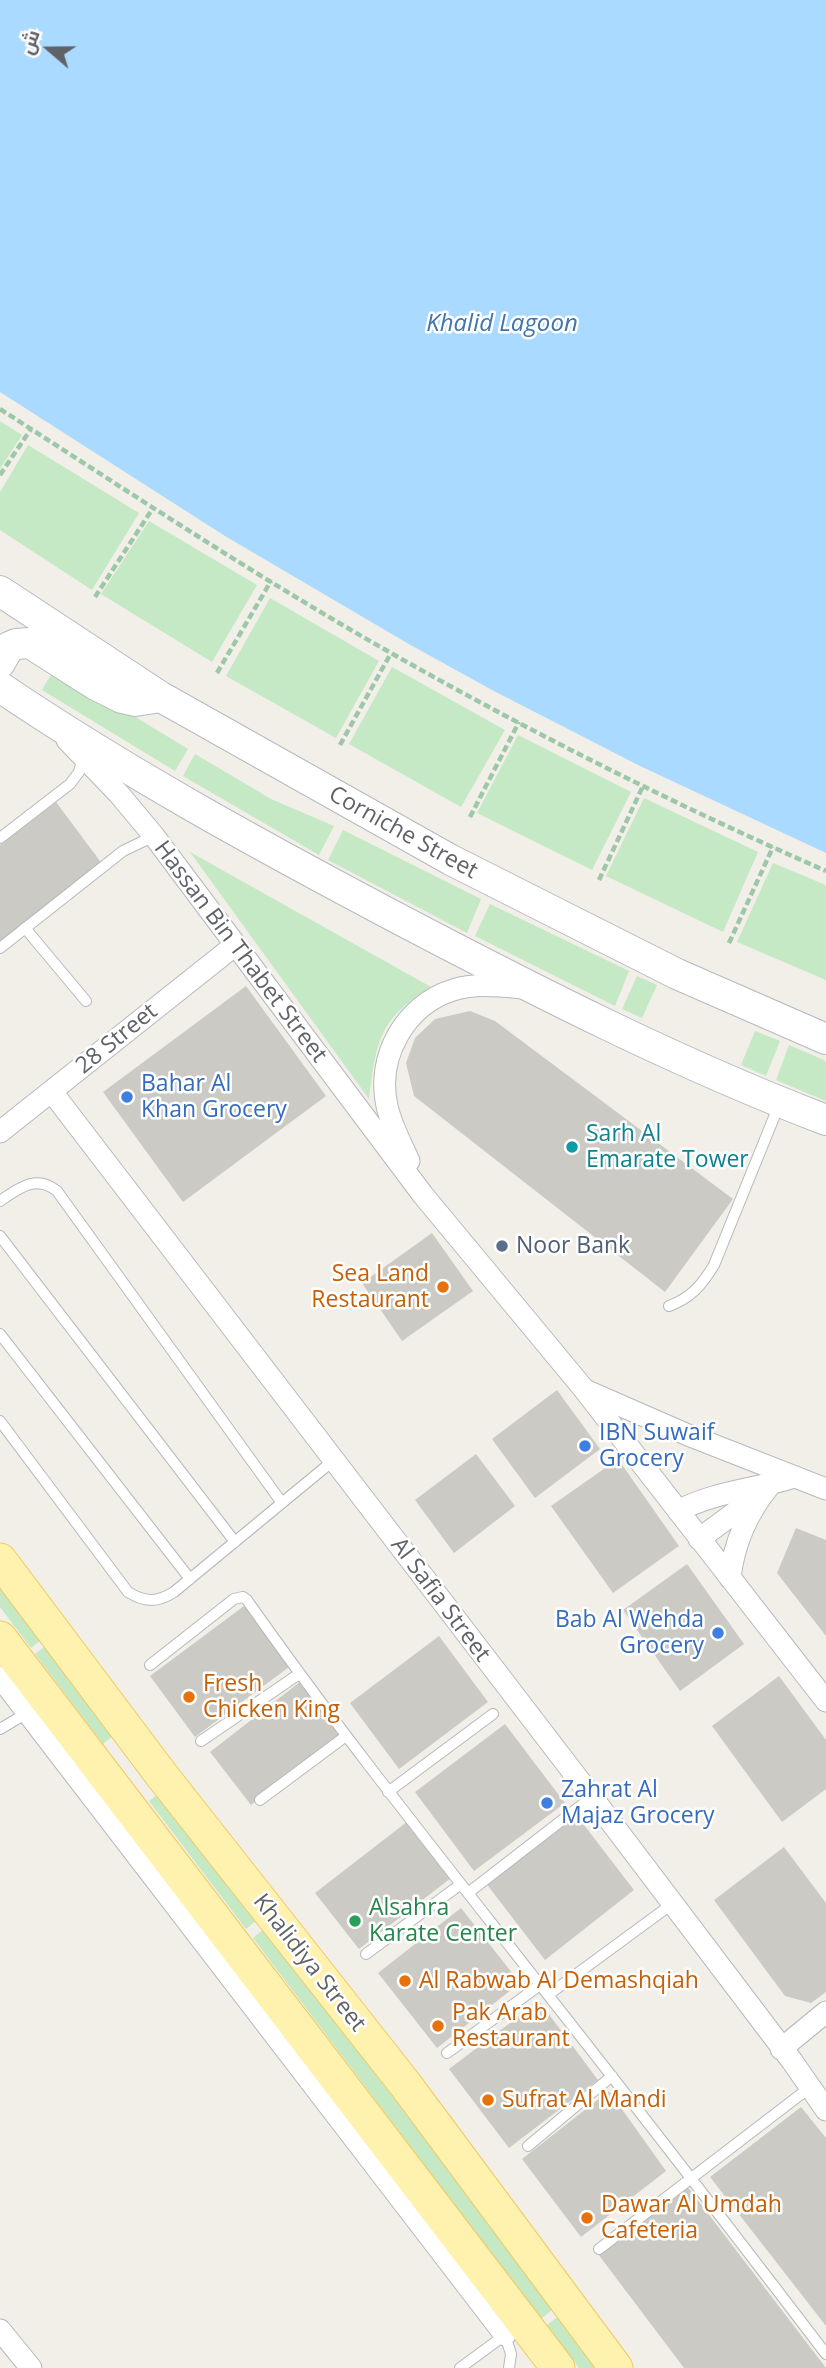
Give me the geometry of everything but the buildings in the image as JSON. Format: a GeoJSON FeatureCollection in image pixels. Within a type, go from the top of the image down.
{"type":"FeatureCollection","features":[{"type":"Feature","properties":{"kind":"main road","name":"Corniche Street"},"geometry":{"type":"LineString","coordinates":[[0,591],[161,696],[450,860],[677,974],[826,1039]]}},
{"type":"Feature","properties":{"kind":"main road"},"geometry":{"type":"LineString","coordinates":[[0,663],[9,647],[23,642],[30,643],[96,685],[122,698],[135,701],[161,696]]}},
{"type":"Feature","properties":{"kind":"main road"},"geometry":{"type":"LineString","coordinates":[[0,687],[47,718],[285,859],[660,1050],[780,1103],[826,1120]]}},
{"type":"Feature","properties":{"kind":"main road","name":"Khalidiya Street"},"geometry":{"type":"LineString","coordinates":[[0,1560],[160,1773],[405,2084],[616,2368]]}},
{"type":"Feature","properties":{"kind":"main road","name":"Khalidiya Street"},"geometry":{"type":"LineString","coordinates":[[0,1637],[558,2368]]}},
{"type":"Feature","properties":{"kind":"street","name":"Hassan Bin Thabet Street"},"geometry":{"type":"LineString","coordinates":[[47,718],[154,836],[234,946],[424,1195],[583,1388],[826,1701]]}},
{"type":"Feature","properties":{"kind":"street","name":"28 Street"},"geometry":{"type":"LineString","coordinates":[[0,1132],[234,946]]}},
{"type":"Feature","properties":{"kind":"street","name":"Hassan Bin Thabet Street"},"geometry":{"type":"LineString","coordinates":[[424,1195],[398,1138],[387,1106],[386,1072],[389,1055],[400,1030],[430,1002],[454,989],[494,986],[536,989]]}},
{"type":"Feature","properties":{"kind":"street","name":"Al Safia Street"},"geometry":{"type":"LineString","coordinates":[[52,1092],[592,1797],[792,2061],[826,2110]]}},
{"type":"Feature","properties":{"kind":"street"},"geometry":{"type":"LineString","coordinates":[[583,1388],[688,1435],[826,1489]]}},
{"type":"Feature","properties":{"kind":"street"},"geometry":{"type":"LineString","coordinates":[[678,1511],[708,1497],[794,1478]]}},
{"type":"Feature","properties":{"kind":"street"},"geometry":{"type":"LineString","coordinates":[[699,1539],[770,1485]]}},
{"type":"Feature","properties":{"kind":"street"},"geometry":{"type":"LineString","coordinates":[[730,1578],[738,1538],[757,1501],[770,1485]]}},
{"type":"Feature","properties":{"kind":"street"},"geometry":{"type":"LineString","coordinates":[[0,1677],[505,2335]]}},
{"type":"Feature","properties":{"kind":"street"},"geometry":{"type":"LineString","coordinates":[[781,2049],[826,2012]]}},
{"type":"Feature","properties":{"kind":"street"},"geometry":{"type":"LineString","coordinates":[[0,2330],[31,2368]]}},
{"type":"Feature","properties":{"kind":"lane"},"geometry":{"type":"LineString","coordinates":[[0,838],[70,784],[79,772],[83,757]]}},
{"type":"Feature","properties":{"kind":"lane"},"geometry":{"type":"LineString","coordinates":[[0,948],[123,851],[154,836]]}},
{"type":"Feature","properties":{"kind":"lane"},"geometry":{"type":"LineString","coordinates":[[25,928],[86,1001]]}},
{"type":"Feature","properties":{"kind":"lane"},"geometry":{"type":"LineString","coordinates":[[669,1306],[689,1297],[706,1279],[714,1265],[780,1103]]}},
{"type":"Feature","properties":{"kind":"lane"},"geometry":{"type":"LineString","coordinates":[[0,1201],[16,1189],[33,1182],[50,1186],[57,1191],[282,1503]]}},
{"type":"Feature","properties":{"kind":"lane"},"geometry":{"type":"LineString","coordinates":[[0,1236],[235,1542]]}},
{"type":"Feature","properties":{"kind":"lane"},"geometry":{"type":"LineString","coordinates":[[0,1334],[190,1579]]}},
{"type":"Feature","properties":{"kind":"lane"},"geometry":{"type":"LineString","coordinates":[[0,1421],[128,1592],[137,1598],[157,1601],[166,1598],[334,1461]]}},
{"type":"Feature","properties":{"kind":"lane"},"geometry":{"type":"LineString","coordinates":[[150,1665],[234,1599],[243,1597],[388,1792],[826,2354]]}},
{"type":"Feature","properties":{"kind":"lane"},"geometry":{"type":"LineString","coordinates":[[201,1741],[299,1674]]}},
{"type":"Feature","properties":{"kind":"lane"},"geometry":{"type":"LineString","coordinates":[[0,1729],[27,1713]]}},
{"type":"Feature","properties":{"kind":"lane"},"geometry":{"type":"LineString","coordinates":[[388,1792],[493,1714]]}},
{"type":"Feature","properties":{"kind":"lane"},"geometry":{"type":"LineString","coordinates":[[260,1800],[346,1736]]}},
{"type":"Feature","properties":{"kind":"lane"},"geometry":{"type":"LineString","coordinates":[[468,1893],[592,1797]]}},
{"type":"Feature","properties":{"kind":"lane"},"geometry":{"type":"LineString","coordinates":[[366,1954],[461,1884]]}},
{"type":"Feature","properties":{"kind":"lane"},"geometry":{"type":"LineString","coordinates":[[548,1995],[672,1904]]}},
{"type":"Feature","properties":{"kind":"lane"},"geometry":{"type":"LineString","coordinates":[[447,2053],[540,1985]]}},
{"type":"Feature","properties":{"kind":"lane"},"geometry":{"type":"LineString","coordinates":[[528,2146],[612,2076]]}},
{"type":"Feature","properties":{"kind":"lane"},"geometry":{"type":"LineString","coordinates":[[599,2249],[809,2088]]}},
{"type":"Feature","properties":{"kind":"lane"},"geometry":{"type":"LineString","coordinates":[[460,2368],[505,2335],[511,2354],[509,2368]]}},
{"type":"Feature","properties":{"kind":"path"},"geometry":{"type":"LineString","coordinates":[[0,409],[152,508],[391,653],[643,786],[826,871]]}},
{"type":"Feature","properties":{"kind":"path"},"geometry":{"type":"LineString","coordinates":[[0,475],[31,429]]}},
{"type":"Feature","properties":{"kind":"path"},"geometry":{"type":"LineString","coordinates":[[95,597],[152,508]]}},
{"type":"Feature","properties":{"kind":"path"},"geometry":{"type":"LineString","coordinates":[[217,673],[271,581]]}},
{"type":"Feature","properties":{"kind":"path"},"geometry":{"type":"LineString","coordinates":[[340,746],[391,653]]}},
{"type":"Feature","properties":{"kind":"path"},"geometry":{"type":"LineString","coordinates":[[470,817],[519,722]]}},
{"type":"Feature","properties":{"kind":"path"},"geometry":{"type":"LineString","coordinates":[[598,880],[643,786]]}},
{"type":"Feature","properties":{"kind":"path"},"geometry":{"type":"LineString","coordinates":[[729,943],[773,848]]}},
{"type":"Feature","properties":{"kind":"green space"},"geometry":{"type":"Polygon","coordinates":[[[0,421],[22,435],[0,469],[0,421]]]}},
{"type":"Feature","properties":{"kind":"green space"},"geometry":{"type":"Polygon","coordinates":[[[28,445],[139,513],[92,590],[0,530],[0,492],[28,445]]]}},
{"type":"Feature","properties":{"kind":"green space"},"geometry":{"type":"Polygon","coordinates":[[[149,521],[257,585],[212,662],[101,594],[149,521]]]}},
{"type":"Feature","properties":{"kind":"green space"},"geometry":{"type":"Polygon","coordinates":[[[270,598],[379,661],[336,738],[226,676],[270,598]]]}},
{"type":"Feature","properties":{"kind":"green space"},"geometry":{"type":"Polygon","coordinates":[[[392,667],[505,730],[461,807],[349,744],[392,667]]]}},
{"type":"Feature","properties":{"kind":"green space"},"geometry":{"type":"Polygon","coordinates":[[[55,668],[188,749],[175,771],[42,690],[55,668]]]}},
{"type":"Feature","properties":{"kind":"green space"},"geometry":{"type":"Polygon","coordinates":[[[518,735],[631,792],[592,870],[477,813],[518,735]]]}},
{"type":"Feature","properties":{"kind":"green space"},"geometry":{"type":"Polygon","coordinates":[[[195,754],[271,799],[334,826],[319,855],[183,776],[195,754]]]}},
{"type":"Feature","properties":{"kind":"green space"},"geometry":{"type":"Polygon","coordinates":[[[644,798],[758,852],[723,932],[606,876],[644,798]]]}},
{"type":"Feature","properties":{"kind":"green space"},"geometry":{"type":"Polygon","coordinates":[[[343,830],[481,899],[467,933],[328,860],[343,830]]]}},
{"type":"Feature","properties":{"kind":"green space"},"geometry":{"type":"Polygon","coordinates":[[[190,852],[431,987],[400,1010],[383,1033],[378,1046],[369,1099],[190,852]]]}},
{"type":"Feature","properties":{"kind":"green space"},"geometry":{"type":"Polygon","coordinates":[[[773,863],[826,885],[826,980],[737,942],[773,863]]]}},
{"type":"Feature","properties":{"kind":"green space"},"geometry":{"type":"Polygon","coordinates":[[[490,904],[629,971],[615,1006],[475,936],[490,904]]]}},
{"type":"Feature","properties":{"kind":"green space"},"geometry":{"type":"Polygon","coordinates":[[[637,976],[657,985],[642,1018],[622,1009],[637,976]]]}},
{"type":"Feature","properties":{"kind":"green space"},"geometry":{"type":"Polygon","coordinates":[[[755,1031],[780,1041],[766,1076],[741,1065],[755,1031]]]}},
{"type":"Feature","properties":{"kind":"green space"},"geometry":{"type":"Polygon","coordinates":[[[789,1045],[826,1061],[826,1101],[776,1080],[789,1045]]]}},
{"type":"Feature","properties":{"kind":"green space"},"geometry":{"type":"Polygon","coordinates":[[[0,1584],[42,1639],[31,1648],[0,1607],[0,1584]]]}},
{"type":"Feature","properties":{"kind":"green space"},"geometry":{"type":"Polygon","coordinates":[[[47,1645],[114,1735],[103,1744],[35,1654],[47,1645]]]}},
{"type":"Feature","properties":{"kind":"green space"},"geometry":{"type":"Polygon","coordinates":[[[161,1792],[258,1919],[246,1929],[149,1801],[161,1792]]]}},
{"type":"Feature","properties":{"kind":"green space"},"geometry":{"type":"Polygon","coordinates":[[[265,1928],[553,2309],[541,2319],[253,1938],[265,1928]]]}},
{"type":"Feature","properties":{"kind":"green space"},"geometry":{"type":"Polygon","coordinates":[[[559,2316],[599,2368],[579,2368],[547,2325],[559,2316]]]}},
{"type":"Feature","properties":{"kind":"water","name":"Khalid Lagoon"},"geometry":{"type":"Polygon","coordinates":[[[0,0],[826,0],[826,853],[640,766],[407,643],[225,536],[0,392],[0,0]]]}},
{"type":"Feature","properties":{"kind":"place","name":"Bahar Al Khan Grocery"},"geometry":{"type":"Point","coordinates":[127,1097]}},
{"type":"Feature","properties":{"kind":"place","name":"Sarh Al Emarate Tower"},"geometry":{"type":"Point","coordinates":[572,1147]}},
{"type":"Feature","properties":{"kind":"place","name":"Noor Bank"},"geometry":{"type":"Point","coordinates":[502,1246]}},
{"type":"Feature","properties":{"kind":"place","name":"Sea Land Restaurant"},"geometry":{"type":"Point","coordinates":[443,1287]}},
{"type":"Feature","properties":{"kind":"place","name":"IBN Suwaif Grocery"},"geometry":{"type":"Point","coordinates":[585,1446]}},
{"type":"Feature","properties":{"kind":"place","name":"Bab Al Wehda Grocery"},"geometry":{"type":"Point","coordinates":[718,1633]}},
{"type":"Feature","properties":{"kind":"place","name":"Fresh Chicken King"},"geometry":{"type":"Point","coordinates":[189,1697]}},
{"type":"Feature","properties":{"kind":"place","name":"Zahrat Al Majaz Grocery"},"geometry":{"type":"Point","coordinates":[547,1803]}},
{"type":"Feature","properties":{"kind":"place","name":"Alsahra Karate Center"},"geometry":{"type":"Point","coordinates":[355,1921]}},
{"type":"Feature","properties":{"kind":"place","name":"Al Rabwab Al Demashqiah"},"geometry":{"type":"Point","coordinates":[405,1981]}},
{"type":"Feature","properties":{"kind":"place","name":"Pak Arab Restaurant"},"geometry":{"type":"Point","coordinates":[438,2026]}},
{"type":"Feature","properties":{"kind":"place","name":"Sufrat Al Mandi"},"geometry":{"type":"Point","coordinates":[488,2100]}},
{"type":"Feature","properties":{"kind":"place","name":"Dawar Al Umdah Cafeteria"},"geometry":{"type":"Point","coordinates":[587,2218]}}]}
